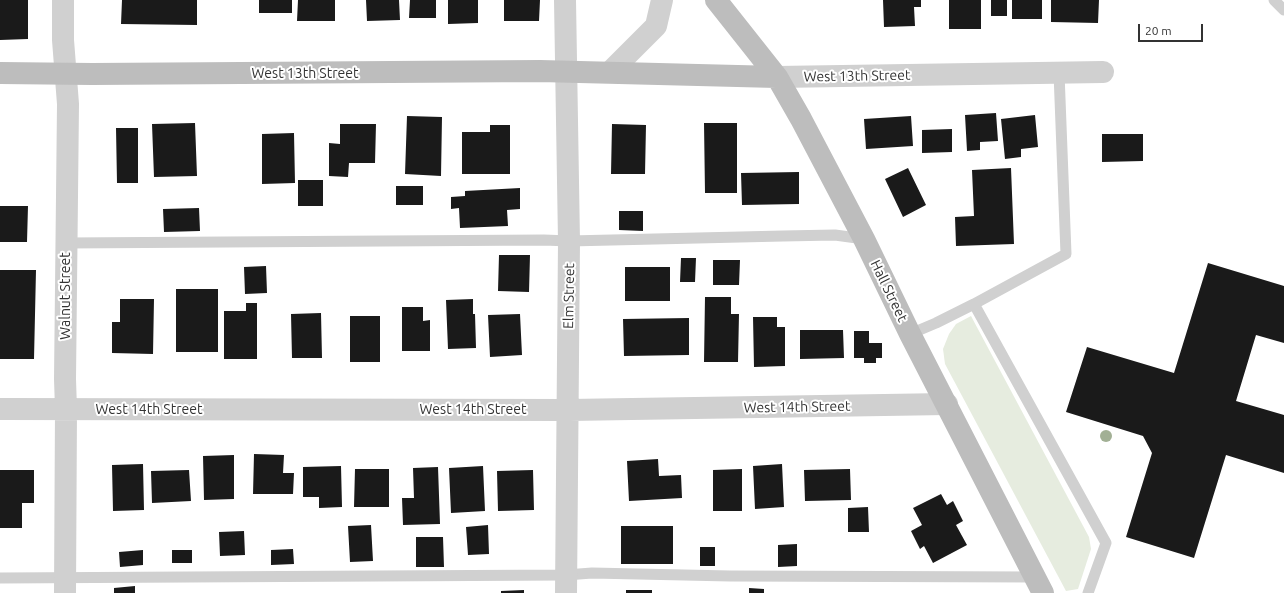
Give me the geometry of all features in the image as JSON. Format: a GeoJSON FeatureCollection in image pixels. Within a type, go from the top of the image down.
{"type":"FeatureCollection","features":[{"type":"Feature","properties":{"kind":"street","name":"Walnut Street"},"geometry":{"type":"LineString","coordinates":[[63,0],[65,74],[68,104],[65,379],[65,585]]}},
{"type":"Feature","properties":{"kind":"street","name":"Elm Street"},"geometry":{"type":"LineString","coordinates":[[565,0],[569,241],[566,584]]}},
{"type":"Feature","properties":{"kind":"street"},"geometry":{"type":"LineString","coordinates":[[610,72],[656,26],[662,0]]}},
{"type":"Feature","properties":{"kind":"street","name":"Hall Street"},"geometry":{"type":"LineString","coordinates":[[716,0],[777,77],[801,119],[864,239],[910,334],[1039,585]]}},
{"type":"Feature","properties":{"kind":"street","name":"West 13th Street"},"geometry":{"type":"LineString","coordinates":[[0,73],[610,72],[777,77],[1103,72]]}},
{"type":"Feature","properties":{"kind":"street","name":"West 14th Street"},"geometry":{"type":"LineString","coordinates":[[0,409],[568,410],[946,404]]}},
{"type":"Feature","properties":{"kind":"lane"},"geometry":{"type":"LineString","coordinates":[[1274,0],[1284,10]]}},
{"type":"Feature","properties":{"kind":"lane"},"geometry":{"type":"LineString","coordinates":[[910,334],[974,304],[1066,254],[1059,73]]}},
{"type":"Feature","properties":{"kind":"lane"},"geometry":{"type":"LineString","coordinates":[[66,243],[569,241],[835,235],[864,239]]}},
{"type":"Feature","properties":{"kind":"lane"},"geometry":{"type":"LineString","coordinates":[[974,304],[1106,543],[1088,593]]}},
{"type":"Feature","properties":{"kind":"lane"},"geometry":{"type":"LineString","coordinates":[[0,578],[65,585],[566,584],[592,573],[1039,585]]}},
{"type":"Feature","properties":{"kind":"shaded area"},"geometry":{"type":"Polygon","coordinates":[[[971,316],[1089,537],[1091,549],[1078,589],[1066,591],[945,364],[943,349],[949,334],[956,324],[971,316]]]}},
{"type":"Feature","properties":{"kind":"building"},"geometry":{"type":"Polygon","coordinates":[[[0,0],[28,0],[28,39],[0,40],[0,0]]]}},
{"type":"Feature","properties":{"kind":"building"},"geometry":{"type":"Polygon","coordinates":[[[122,0],[197,0],[197,25],[121,24],[122,0]]]}},
{"type":"Feature","properties":{"kind":"building"},"geometry":{"type":"Polygon","coordinates":[[[259,0],[292,0],[292,13],[259,13],[259,0]]]}},
{"type":"Feature","properties":{"kind":"building"},"geometry":{"type":"Polygon","coordinates":[[[298,0],[335,0],[335,21],[297,21],[298,0]]]}},
{"type":"Feature","properties":{"kind":"building"},"geometry":{"type":"Polygon","coordinates":[[[366,0],[399,0],[400,20],[367,21],[366,0]]]}},
{"type":"Feature","properties":{"kind":"building"},"geometry":{"type":"Polygon","coordinates":[[[410,0],[436,0],[436,18],[409,18],[410,0]]]}},
{"type":"Feature","properties":{"kind":"building"},"geometry":{"type":"Polygon","coordinates":[[[448,0],[478,0],[478,23],[448,24],[448,0]]]}},
{"type":"Feature","properties":{"kind":"building"},"geometry":{"type":"Polygon","coordinates":[[[504,0],[540,0],[539,21],[504,21],[504,0]]]}},
{"type":"Feature","properties":{"kind":"building"},"geometry":{"type":"Polygon","coordinates":[[[883,0],[921,0],[921,7],[914,7],[915,26],[884,27],[883,0]]]}},
{"type":"Feature","properties":{"kind":"building"},"geometry":{"type":"Polygon","coordinates":[[[949,0],[981,0],[981,29],[949,29],[949,0]]]}},
{"type":"Feature","properties":{"kind":"building"},"geometry":{"type":"Polygon","coordinates":[[[991,0],[1007,0],[1007,16],[991,16],[991,0]]]}},
{"type":"Feature","properties":{"kind":"building"},"geometry":{"type":"Polygon","coordinates":[[[1012,0],[1042,0],[1042,19],[1012,19],[1012,0]]]}},
{"type":"Feature","properties":{"kind":"building"},"geometry":{"type":"Polygon","coordinates":[[[1051,0],[1099,0],[1098,23],[1051,22],[1051,0]]]}},
{"type":"Feature","properties":{"kind":"building"},"geometry":{"type":"Polygon","coordinates":[[[996,113],[998,141],[980,142],[980,150],[967,151],[965,115],[996,113]]]}},
{"type":"Feature","properties":{"kind":"building"},"geometry":{"type":"Polygon","coordinates":[[[1035,115],[1038,147],[1021,149],[1021,157],[1005,159],[1001,119],[1035,115]]]}},
{"type":"Feature","properties":{"kind":"building"},"geometry":{"type":"Polygon","coordinates":[[[407,116],[442,117],[441,176],[405,174],[407,116]]]}},
{"type":"Feature","properties":{"kind":"building"},"geometry":{"type":"Polygon","coordinates":[[[911,116],[913,146],[866,149],[864,119],[911,116]]]}},
{"type":"Feature","properties":{"kind":"building"},"geometry":{"type":"Polygon","coordinates":[[[195,123],[197,176],[154,177],[152,124],[195,123]]]}},
{"type":"Feature","properties":{"kind":"building"},"geometry":{"type":"Polygon","coordinates":[[[704,123],[737,123],[737,193],[705,193],[704,123]]]}},
{"type":"Feature","properties":{"kind":"building"},"geometry":{"type":"Polygon","coordinates":[[[340,124],[376,124],[375,163],[349,163],[348,177],[329,176],[329,143],[340,144],[340,124]]]}},
{"type":"Feature","properties":{"kind":"building"},"geometry":{"type":"Polygon","coordinates":[[[612,124],[646,125],[645,174],[611,174],[612,124]]]}},
{"type":"Feature","properties":{"kind":"building"},"geometry":{"type":"Polygon","coordinates":[[[490,125],[510,125],[510,174],[462,174],[462,132],[490,132],[490,125]]]}},
{"type":"Feature","properties":{"kind":"building"},"geometry":{"type":"Polygon","coordinates":[[[116,128],[138,128],[138,183],[117,183],[116,128]]]}},
{"type":"Feature","properties":{"kind":"building"},"geometry":{"type":"Polygon","coordinates":[[[952,129],[952,152],[922,153],[922,130],[952,129]]]}},
{"type":"Feature","properties":{"kind":"building"},"geometry":{"type":"Polygon","coordinates":[[[294,133],[295,183],[262,184],[262,134],[294,133]]]}},
{"type":"Feature","properties":{"kind":"building"},"geometry":{"type":"Polygon","coordinates":[[[1102,134],[1143,134],[1143,161],[1102,162],[1102,134]]]}},
{"type":"Feature","properties":{"kind":"building"},"geometry":{"type":"Polygon","coordinates":[[[908,168],[926,205],[903,217],[885,179],[908,168]]]}},
{"type":"Feature","properties":{"kind":"building"},"geometry":{"type":"Polygon","coordinates":[[[1011,168],[1014,244],[956,246],[955,217],[974,216],[972,170],[1011,168]]]}},
{"type":"Feature","properties":{"kind":"building"},"geometry":{"type":"Polygon","coordinates":[[[799,172],[799,204],[742,205],[741,173],[799,172]]]}},
{"type":"Feature","properties":{"kind":"building"},"geometry":{"type":"Polygon","coordinates":[[[298,180],[323,180],[323,206],[298,206],[298,180]]]}},
{"type":"Feature","properties":{"kind":"building"},"geometry":{"type":"Polygon","coordinates":[[[396,186],[423,186],[423,205],[396,205],[396,186]]]}},
{"type":"Feature","properties":{"kind":"building"},"geometry":{"type":"Polygon","coordinates":[[[520,188],[520,209],[507,210],[508,226],[460,228],[459,208],[451,209],[451,197],[465,196],[465,191],[520,188]]]}},
{"type":"Feature","properties":{"kind":"building"},"geometry":{"type":"Polygon","coordinates":[[[0,206],[28,206],[27,242],[0,242],[0,206]]]}},
{"type":"Feature","properties":{"kind":"building"},"geometry":{"type":"Polygon","coordinates":[[[199,208],[200,231],[164,232],[163,209],[199,208]]]}},
{"type":"Feature","properties":{"kind":"building"},"geometry":{"type":"Polygon","coordinates":[[[619,211],[643,211],[643,231],[619,230],[619,211]]]}},
{"type":"Feature","properties":{"kind":"building"},"geometry":{"type":"Polygon","coordinates":[[[499,255],[530,255],[529,292],[498,291],[499,255]]]}},
{"type":"Feature","properties":{"kind":"building"},"geometry":{"type":"Polygon","coordinates":[[[681,258],[696,258],[695,282],[680,282],[681,258]]]}},
{"type":"Feature","properties":{"kind":"building"},"geometry":{"type":"Polygon","coordinates":[[[713,260],[740,260],[739,285],[713,285],[713,260]]]}},
{"type":"Feature","properties":{"kind":"building"},"geometry":{"type":"Polygon","coordinates":[[[1208,263],[1284,286],[1284,343],[1256,335],[1236,401],[1284,415],[1284,473],[1226,455],[1194,558],[1126,537],[1152,453],[1143,436],[1066,412],[1087,347],[1174,373],[1208,263]]]}},
{"type":"Feature","properties":{"kind":"building"},"geometry":{"type":"Polygon","coordinates":[[[266,266],[267,293],[245,294],[244,267],[266,266]]]}},
{"type":"Feature","properties":{"kind":"building"},"geometry":{"type":"Polygon","coordinates":[[[625,267],[670,267],[670,301],[625,301],[625,267]]]}},
{"type":"Feature","properties":{"kind":"building"},"geometry":{"type":"Polygon","coordinates":[[[0,270],[36,270],[34,359],[0,359],[0,270]]]}},
{"type":"Feature","properties":{"kind":"building"},"geometry":{"type":"Polygon","coordinates":[[[176,289],[218,289],[218,352],[176,352],[176,289]]]}},
{"type":"Feature","properties":{"kind":"building"},"geometry":{"type":"Polygon","coordinates":[[[705,297],[731,297],[731,314],[739,314],[738,362],[704,362],[705,297]]]}},
{"type":"Feature","properties":{"kind":"building"},"geometry":{"type":"Polygon","coordinates":[[[120,299],[154,299],[153,354],[112,353],[112,322],[120,322],[120,299]]]}},
{"type":"Feature","properties":{"kind":"building"},"geometry":{"type":"Polygon","coordinates":[[[473,299],[476,348],[448,349],[446,300],[473,299]]]}},
{"type":"Feature","properties":{"kind":"building"},"geometry":{"type":"Polygon","coordinates":[[[246,303],[257,303],[257,359],[224,359],[224,311],[246,311],[246,303]]]}},
{"type":"Feature","properties":{"kind":"building"},"geometry":{"type":"Polygon","coordinates":[[[402,307],[423,307],[423,321],[430,320],[430,351],[402,351],[402,307]]]}},
{"type":"Feature","properties":{"kind":"building"},"geometry":{"type":"Polygon","coordinates":[[[321,313],[322,358],[292,358],[291,314],[321,313]]]}},
{"type":"Feature","properties":{"kind":"building"},"geometry":{"type":"Polygon","coordinates":[[[520,314],[522,355],[490,357],[488,315],[520,314]]]}},
{"type":"Feature","properties":{"kind":"building"},"geometry":{"type":"Polygon","coordinates":[[[350,316],[380,316],[380,362],[350,362],[350,316]]]}},
{"type":"Feature","properties":{"kind":"building"},"geometry":{"type":"Polygon","coordinates":[[[753,317],[777,317],[777,327],[785,327],[785,366],[754,367],[753,317]]]}},
{"type":"Feature","properties":{"kind":"building"},"geometry":{"type":"Polygon","coordinates":[[[689,318],[689,355],[624,356],[623,319],[689,318]]]}},
{"type":"Feature","properties":{"kind":"building"},"geometry":{"type":"Polygon","coordinates":[[[800,330],[843,330],[844,358],[800,359],[800,330]]]}},
{"type":"Feature","properties":{"kind":"building"},"geometry":{"type":"Polygon","coordinates":[[[854,331],[869,331],[869,343],[882,343],[882,358],[876,358],[876,363],[864,363],[864,358],[854,358],[854,331]]]}},
{"type":"Feature","properties":{"kind":"building"},"geometry":{"type":"Polygon","coordinates":[[[254,454],[284,455],[283,473],[294,473],[293,494],[253,494],[254,454]]]}},
{"type":"Feature","properties":{"kind":"building"},"geometry":{"type":"Polygon","coordinates":[[[234,455],[234,499],[204,500],[203,456],[234,455]]]}},
{"type":"Feature","properties":{"kind":"building"},"geometry":{"type":"Polygon","coordinates":[[[658,459],[659,476],[681,475],[682,498],[629,501],[627,461],[658,459]]]}},
{"type":"Feature","properties":{"kind":"building"},"geometry":{"type":"Polygon","coordinates":[[[143,464],[144,510],[113,511],[112,465],[143,464]]]}},
{"type":"Feature","properties":{"kind":"building"},"geometry":{"type":"Polygon","coordinates":[[[782,464],[784,507],[755,509],[753,466],[782,464]]]}},
{"type":"Feature","properties":{"kind":"building"},"geometry":{"type":"Polygon","coordinates":[[[341,466],[342,507],[319,508],[319,497],[303,497],[303,467],[341,466]]]}},
{"type":"Feature","properties":{"kind":"building"},"geometry":{"type":"Polygon","coordinates":[[[483,466],[485,511],[451,513],[449,468],[483,466]]]}},
{"type":"Feature","properties":{"kind":"building"},"geometry":{"type":"Polygon","coordinates":[[[438,467],[440,524],[403,525],[402,498],[414,498],[413,468],[438,467]]]}},
{"type":"Feature","properties":{"kind":"building"},"geometry":{"type":"Polygon","coordinates":[[[355,469],[389,469],[389,507],[354,507],[355,469]]]}},
{"type":"Feature","properties":{"kind":"building"},"geometry":{"type":"Polygon","coordinates":[[[742,469],[742,511],[713,511],[713,470],[742,469]]]}},
{"type":"Feature","properties":{"kind":"building"},"geometry":{"type":"Polygon","coordinates":[[[850,469],[851,500],[805,501],[804,470],[850,469]]]}},
{"type":"Feature","properties":{"kind":"building"},"geometry":{"type":"Polygon","coordinates":[[[0,470],[34,470],[34,503],[22,503],[22,528],[0,528],[0,470]]]}},
{"type":"Feature","properties":{"kind":"building"},"geometry":{"type":"Polygon","coordinates":[[[189,470],[191,501],[152,503],[151,471],[189,470]]]}},
{"type":"Feature","properties":{"kind":"building"},"geometry":{"type":"Polygon","coordinates":[[[533,470],[534,510],[498,511],[497,471],[533,470]]]}},
{"type":"Feature","properties":{"kind":"building"},"geometry":{"type":"Polygon","coordinates":[[[941,494],[947,505],[953,501],[963,521],[956,525],[967,545],[933,563],[924,546],[920,549],[911,531],[922,525],[913,508],[941,494]]]}},
{"type":"Feature","properties":{"kind":"building"},"geometry":{"type":"Polygon","coordinates":[[[868,507],[869,532],[848,532],[848,508],[868,507]]]}},
{"type":"Feature","properties":{"kind":"building"},"geometry":{"type":"Polygon","coordinates":[[[371,525],[373,561],[350,562],[348,526],[371,525]]]}},
{"type":"Feature","properties":{"kind":"building"},"geometry":{"type":"Polygon","coordinates":[[[488,525],[489,554],[468,555],[466,527],[488,525]]]}},
{"type":"Feature","properties":{"kind":"building"},"geometry":{"type":"Polygon","coordinates":[[[621,526],[673,526],[673,564],[621,564],[621,526]]]}},
{"type":"Feature","properties":{"kind":"building"},"geometry":{"type":"Polygon","coordinates":[[[244,531],[245,555],[220,556],[219,532],[244,531]]]}},
{"type":"Feature","properties":{"kind":"building"},"geometry":{"type":"Polygon","coordinates":[[[416,537],[443,537],[444,567],[416,567],[416,537]]]}},
{"type":"Feature","properties":{"kind":"building"},"geometry":{"type":"Polygon","coordinates":[[[797,544],[797,566],[778,567],[778,545],[797,544]]]}},
{"type":"Feature","properties":{"kind":"building"},"geometry":{"type":"Polygon","coordinates":[[[700,547],[715,547],[715,566],[700,566],[700,547]]]}},
{"type":"Feature","properties":{"kind":"building"},"geometry":{"type":"Polygon","coordinates":[[[293,549],[294,564],[271,565],[271,550],[293,549]]]}},
{"type":"Feature","properties":{"kind":"building"},"geometry":{"type":"Polygon","coordinates":[[[143,550],[143,565],[120,567],[119,552],[143,550]]]}},
{"type":"Feature","properties":{"kind":"building"},"geometry":{"type":"Polygon","coordinates":[[[172,550],[192,550],[192,563],[172,563],[172,550]]]}},
{"type":"Feature","properties":{"kind":"building"},"geometry":{"type":"Polygon","coordinates":[[[135,586],[135,593],[114,593],[114,588],[135,586]]]}},
{"type":"Feature","properties":{"kind":"building"},"geometry":{"type":"Polygon","coordinates":[[[749,588],[764,589],[764,593],[749,593],[749,588]]]}},
{"type":"Feature","properties":{"kind":"building"},"geometry":{"type":"Polygon","coordinates":[[[524,590],[524,593],[501,593],[501,591],[524,590]]]}},
{"type":"Feature","properties":{"kind":"building"},"geometry":{"type":"Polygon","coordinates":[[[626,590],[652,590],[652,593],[626,593],[626,590]]]}}]}
